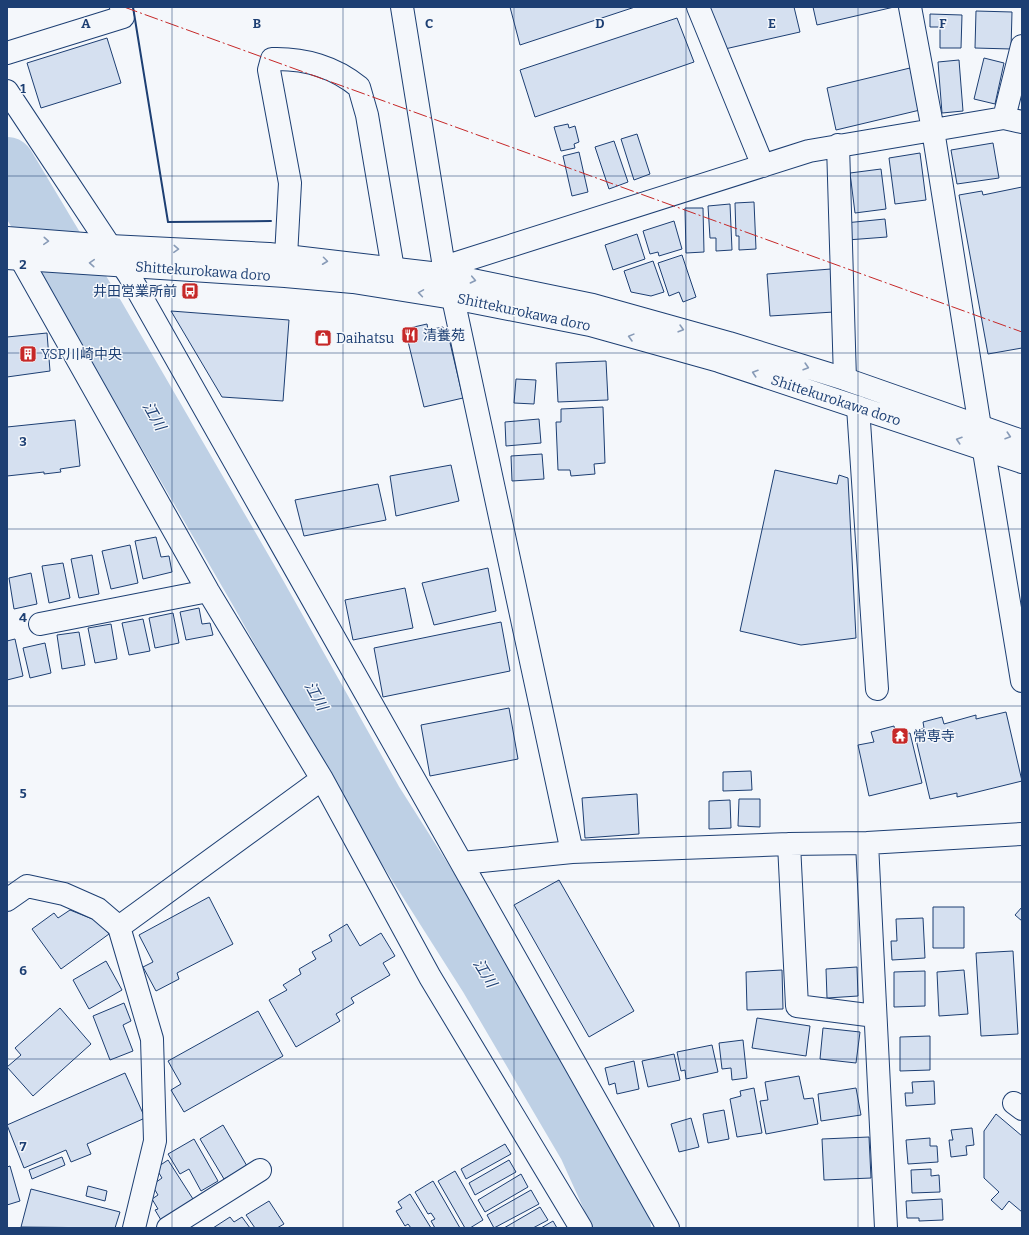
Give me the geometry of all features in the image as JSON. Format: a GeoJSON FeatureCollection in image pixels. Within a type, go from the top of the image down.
{"type":"FeatureCollection","features":[{"type":"Feature","properties":{"kind":"street"},"geometry":{"type":"LineString","coordinates":[[7,53],[123,16],[121,7]]}},
{"type":"Feature","properties":{"kind":"street"},"geometry":{"type":"LineString","coordinates":[[402,7],[446,271],[572,852]]}},
{"type":"Feature","properties":{"kind":"street"},"geometry":{"type":"LineString","coordinates":[[698,7],[763,166]]}},
{"type":"Feature","properties":{"kind":"street"},"geometry":{"type":"LineString","coordinates":[[910,7],[933,130],[1022,681]]}},
{"type":"Feature","properties":{"kind":"street"},"geometry":{"type":"LineString","coordinates":[[446,271],[810,151],[838,145],[933,130],[1013,120],[1022,46]]}},
{"type":"Feature","properties":{"kind":"street"},"geometry":{"type":"LineString","coordinates":[[286,266],[290,183],[269,70],[272,60],[299,60],[334,70],[359,87],[367,115],[393,278]]}},
{"type":"Feature","properties":{"kind":"street"},"geometry":{"type":"LineString","coordinates":[[7,91],[122,265],[661,1213],[668,1228]]}},
{"type":"Feature","properties":{"kind":"street"},"geometry":{"type":"LineString","coordinates":[[838,145],[845,379]]}},
{"type":"Feature","properties":{"kind":"street"},"geometry":{"type":"LineString","coordinates":[[10,246],[208,591],[322,779],[430,977],[580,1228]]}},
{"type":"Feature","properties":{"kind":"street","name":"Shittekurokawa doro"},"geometry":{"type":"LineString","coordinates":[[10,246],[110,246],[393,278],[452,298],[590,325],[719,361],[984,448],[1022,462]]}},
{"type":"Feature","properties":{"kind":"street","name":"Shittekurokawa doro"},"geometry":{"type":"LineString","coordinates":[[10,246],[122,265],[286,266]]}},
{"type":"Feature","properties":{"kind":"street","name":"Shittekurokawa doro"},"geometry":{"type":"LineString","coordinates":[[393,278],[446,271],[593,305],[729,343],[845,379],[1022,441]]}},
{"type":"Feature","properties":{"kind":"street"},"geometry":{"type":"LineString","coordinates":[[858,407],[876,689]]}},
{"type":"Feature","properties":{"kind":"street"},"geometry":{"type":"LineString","coordinates":[[40,624],[208,591]]}},
{"type":"Feature","properties":{"kind":"street"},"geometry":{"type":"LineString","coordinates":[[119,928],[322,779]]}},
{"type":"Feature","properties":{"kind":"street"},"geometry":{"type":"LineString","coordinates":[[462,863],[572,852],[789,844],[867,843],[1022,834]]}},
{"type":"Feature","properties":{"kind":"street"},"geometry":{"type":"LineString","coordinates":[[867,843],[886,1228]]}},
{"type":"Feature","properties":{"kind":"street"},"geometry":{"type":"LineString","coordinates":[[789,844],[797,1006],[875,1016]]}},
{"type":"Feature","properties":{"kind":"street"},"geometry":{"type":"LineString","coordinates":[[7,900],[27,886],[64,894],[98,909],[119,928],[152,1039],[155,1141],[134,1228]]}},
{"type":"Feature","properties":{"kind":"street"},"geometry":{"type":"LineString","coordinates":[[168,1228],[260,1170]]}},
{"type":"Feature","properties":{"kind":"building"},"geometry":{"type":"Polygon","coordinates":[[[510,7],[635,7],[520,45],[510,7]]]}},
{"type":"Feature","properties":{"kind":"building"},"geometry":{"type":"Polygon","coordinates":[[[706,7],[794,7],[800,32],[716,51],[706,7]]]}},
{"type":"Feature","properties":{"kind":"building"},"geometry":{"type":"Polygon","coordinates":[[[813,7],[894,7],[817,25],[813,7]]]}},
{"type":"Feature","properties":{"kind":"building"},"geometry":{"type":"Polygon","coordinates":[[[976,11],[1012,12],[1011,49],[975,48],[976,11]]]}},
{"type":"Feature","properties":{"kind":"building"},"geometry":{"type":"Polygon","coordinates":[[[930,14],[962,15],[961,48],[940,48],[940,27],[930,27],[930,14]]]}},
{"type":"Feature","properties":{"kind":"building"},"geometry":{"type":"Polygon","coordinates":[[[677,18],[694,62],[535,117],[520,70],[677,18]]]}},
{"type":"Feature","properties":{"kind":"building"},"geometry":{"type":"Polygon","coordinates":[[[107,38],[121,83],[41,108],[27,63],[107,38]]]}},
{"type":"Feature","properties":{"kind":"building"},"geometry":{"type":"Polygon","coordinates":[[[984,58],[1004,63],[995,104],[974,99],[984,58]]]}},
{"type":"Feature","properties":{"kind":"building"},"geometry":{"type":"Polygon","coordinates":[[[959,60],[963,111],[942,113],[938,62],[959,60]]]}},
{"type":"Feature","properties":{"kind":"building"},"geometry":{"type":"Polygon","coordinates":[[[910,68],[920,110],[836,130],[827,88],[910,68]]]}},
{"type":"Feature","properties":{"kind":"building"},"geometry":{"type":"Polygon","coordinates":[[[568,124],[569,128],[575,126],[579,142],[574,144],[575,148],[561,151],[554,127],[568,124]]]}},
{"type":"Feature","properties":{"kind":"building"},"geometry":{"type":"Polygon","coordinates":[[[637,134],[650,174],[634,180],[621,139],[637,134]]]}},
{"type":"Feature","properties":{"kind":"building"},"geometry":{"type":"Polygon","coordinates":[[[614,141],[628,182],[609,189],[595,147],[614,141]]]}},
{"type":"Feature","properties":{"kind":"building"},"geometry":{"type":"Polygon","coordinates":[[[993,143],[999,178],[957,184],[951,150],[993,143]]]}},
{"type":"Feature","properties":{"kind":"building"},"geometry":{"type":"Polygon","coordinates":[[[579,152],[588,192],[572,196],[563,156],[579,152]]]}},
{"type":"Feature","properties":{"kind":"building"},"geometry":{"type":"Polygon","coordinates":[[[920,153],[926,200],[895,204],[889,158],[920,153]]]}},
{"type":"Feature","properties":{"kind":"building"},"geometry":{"type":"Polygon","coordinates":[[[881,169],[886,209],[855,213],[850,173],[881,169]]]}},
{"type":"Feature","properties":{"kind":"building"},"geometry":{"type":"Polygon","coordinates":[[[1022,187],[1022,348],[988,354],[959,195],[982,191],[983,195],[1022,187]]]}},
{"type":"Feature","properties":{"kind":"building"},"geometry":{"type":"Polygon","coordinates":[[[754,202],[756,249],[739,250],[739,236],[736,236],[735,203],[754,202]]]}},
{"type":"Feature","properties":{"kind":"building"},"geometry":{"type":"Polygon","coordinates":[[[730,204],[732,250],[716,251],[716,238],[710,238],[708,206],[730,204]]]}},
{"type":"Feature","properties":{"kind":"building"},"geometry":{"type":"Polygon","coordinates":[[[685,208],[703,208],[704,252],[686,253],[685,208]]]}},
{"type":"Feature","properties":{"kind":"building"},"geometry":{"type":"Polygon","coordinates":[[[885,219],[887,237],[847,240],[845,223],[885,219]]]}},
{"type":"Feature","properties":{"kind":"building"},"geometry":{"type":"Polygon","coordinates":[[[674,221],[682,249],[659,256],[658,252],[650,254],[643,231],[674,221]]]}},
{"type":"Feature","properties":{"kind":"building"},"geometry":{"type":"Polygon","coordinates":[[[637,234],[645,259],[613,270],[605,245],[637,234]]]}},
{"type":"Feature","properties":{"kind":"building"},"geometry":{"type":"Polygon","coordinates":[[[682,255],[696,297],[683,302],[679,292],[669,296],[658,263],[682,255]]]}},
{"type":"Feature","properties":{"kind":"building"},"geometry":{"type":"Polygon","coordinates":[[[653,261],[664,292],[651,296],[631,292],[624,271],[653,261]]]}},
{"type":"Feature","properties":{"kind":"building"},"geometry":{"type":"Polygon","coordinates":[[[831,269],[834,312],[770,316],[767,274],[831,269]]]}},
{"type":"Feature","properties":{"kind":"building"},"geometry":{"type":"Polygon","coordinates":[[[171,311],[289,320],[283,401],[222,397],[171,311]]]}},
{"type":"Feature","properties":{"kind":"building"},"geometry":{"type":"Polygon","coordinates":[[[427,324],[428,330],[443,327],[443,331],[447,330],[463,398],[424,407],[405,329],[427,324]]]}},
{"type":"Feature","properties":{"kind":"building","name":"YSP川崎中央"},"geometry":{"type":"Polygon","coordinates":[[[47,333],[50,371],[7,377],[7,337],[47,333]]]}},
{"type":"Feature","properties":{"kind":"building"},"geometry":{"type":"Polygon","coordinates":[[[606,361],[608,400],[558,402],[556,363],[606,361]]]}},
{"type":"Feature","properties":{"kind":"building"},"geometry":{"type":"Polygon","coordinates":[[[516,379],[536,380],[534,404],[514,403],[516,379]]]}},
{"type":"Feature","properties":{"kind":"building"},"geometry":{"type":"Polygon","coordinates":[[[603,407],[605,463],[594,464],[595,474],[571,476],[570,470],[558,470],[556,422],[561,422],[561,409],[603,407]]]}},
{"type":"Feature","properties":{"kind":"building"},"geometry":{"type":"Polygon","coordinates":[[[539,419],[541,443],[506,446],[505,422],[539,419]]]}},
{"type":"Feature","properties":{"kind":"building"},"geometry":{"type":"Polygon","coordinates":[[[75,420],[80,466],[60,469],[61,472],[44,474],[44,472],[7,476],[7,427],[75,420]]]}},
{"type":"Feature","properties":{"kind":"building"},"geometry":{"type":"Polygon","coordinates":[[[542,454],[544,479],[512,481],[511,456],[542,454]]]}},
{"type":"Feature","properties":{"kind":"building"},"geometry":{"type":"Polygon","coordinates":[[[451,465],[459,501],[396,516],[390,476],[451,465]]]}},
{"type":"Feature","properties":{"kind":"building"},"geometry":{"type":"Polygon","coordinates":[[[775,470],[837,484],[839,475],[848,478],[856,638],[801,645],[740,631],[775,470]]]}},
{"type":"Feature","properties":{"kind":"building"},"geometry":{"type":"Polygon","coordinates":[[[378,484],[386,520],[304,536],[295,500],[378,484]]]}},
{"type":"Feature","properties":{"kind":"building"},"geometry":{"type":"Polygon","coordinates":[[[156,537],[161,557],[169,556],[172,572],[143,579],[135,541],[156,537]]]}},
{"type":"Feature","properties":{"kind":"building"},"geometry":{"type":"Polygon","coordinates":[[[130,545],[138,583],[111,589],[102,551],[130,545]]]}},
{"type":"Feature","properties":{"kind":"building"},"geometry":{"type":"Polygon","coordinates":[[[92,555],[99,594],[79,598],[71,559],[92,555]]]}},
{"type":"Feature","properties":{"kind":"building"},"geometry":{"type":"Polygon","coordinates":[[[63,563],[70,598],[49,603],[42,566],[63,563]]]}},
{"type":"Feature","properties":{"kind":"building"},"geometry":{"type":"Polygon","coordinates":[[[488,568],[496,611],[434,625],[422,583],[488,568]]]}},
{"type":"Feature","properties":{"kind":"building"},"geometry":{"type":"Polygon","coordinates":[[[31,573],[37,604],[14,609],[9,578],[31,573]]]}},
{"type":"Feature","properties":{"kind":"building"},"geometry":{"type":"Polygon","coordinates":[[[405,588],[413,628],[353,640],[345,600],[405,588]]]}},
{"type":"Feature","properties":{"kind":"building"},"geometry":{"type":"Polygon","coordinates":[[[199,608],[202,624],[210,623],[213,635],[186,640],[180,612],[199,608]]]}},
{"type":"Feature","properties":{"kind":"building"},"geometry":{"type":"Polygon","coordinates":[[[173,613],[179,643],[155,648],[149,618],[173,613]]]}},
{"type":"Feature","properties":{"kind":"building"},"geometry":{"type":"Polygon","coordinates":[[[143,619],[150,651],[129,655],[122,623],[143,619]]]}},
{"type":"Feature","properties":{"kind":"building"},"geometry":{"type":"Polygon","coordinates":[[[501,622],[510,671],[383,697],[374,648],[501,622]]]}},
{"type":"Feature","properties":{"kind":"building"},"geometry":{"type":"Polygon","coordinates":[[[111,624],[117,659],[95,663],[88,628],[111,624]]]}},
{"type":"Feature","properties":{"kind":"building"},"geometry":{"type":"Polygon","coordinates":[[[79,632],[85,665],[62,669],[57,635],[79,632]]]}},
{"type":"Feature","properties":{"kind":"building"},"geometry":{"type":"Polygon","coordinates":[[[15,639],[23,676],[7,680],[7,641],[15,639]]]}},
{"type":"Feature","properties":{"kind":"building"},"geometry":{"type":"Polygon","coordinates":[[[45,643],[51,673],[30,678],[23,648],[45,643]]]}},
{"type":"Feature","properties":{"kind":"building"},"geometry":{"type":"Polygon","coordinates":[[[509,708],[518,759],[430,776],[421,725],[509,708]]]}},
{"type":"Feature","properties":{"kind":"building"},"geometry":{"type":"Polygon","coordinates":[[[1006,712],[1022,781],[957,797],[957,793],[930,799],[914,731],[924,728],[923,722],[942,717],[944,724],[976,715],[976,719],[1006,712]]]}},
{"type":"Feature","properties":{"kind":"building"},"geometry":{"type":"Polygon","coordinates":[[[894,726],[896,736],[910,733],[922,783],[869,796],[858,745],[874,742],[871,732],[894,726]]]}},
{"type":"Feature","properties":{"kind":"building"},"geometry":{"type":"Polygon","coordinates":[[[751,771],[752,790],[723,791],[723,772],[751,771]]]}},
{"type":"Feature","properties":{"kind":"building"},"geometry":{"type":"Polygon","coordinates":[[[637,794],[639,834],[585,838],[582,798],[637,794]]]}},
{"type":"Feature","properties":{"kind":"building"},"geometry":{"type":"Polygon","coordinates":[[[739,799],[760,799],[760,827],[738,826],[739,799]]]}},
{"type":"Feature","properties":{"kind":"building"},"geometry":{"type":"Polygon","coordinates":[[[730,800],[731,828],[709,829],[709,801],[730,800]]]}},
{"type":"Feature","properties":{"kind":"building"},"geometry":{"type":"Polygon","coordinates":[[[559,880],[634,1011],[589,1037],[514,905],[559,880]]]}},
{"type":"Feature","properties":{"kind":"building"},"geometry":{"type":"Polygon","coordinates":[[[209,897],[233,944],[177,973],[179,979],[156,991],[143,967],[153,962],[139,935],[209,897]]]}},
{"type":"Feature","properties":{"kind":"building"},"geometry":{"type":"Polygon","coordinates":[[[933,907],[964,907],[964,948],[933,948],[933,907]]]}},
{"type":"Feature","properties":{"kind":"building"},"geometry":{"type":"Polygon","coordinates":[[[1022,907],[1022,921],[1015,915],[1022,907]]]}},
{"type":"Feature","properties":{"kind":"building"},"geometry":{"type":"Polygon","coordinates":[[[70,910],[100,922],[109,934],[61,969],[32,929],[54,913],[58,918],[70,910]]]}},
{"type":"Feature","properties":{"kind":"building"},"geometry":{"type":"Polygon","coordinates":[[[923,918],[925,958],[892,960],[891,941],[897,941],[896,919],[923,918]]]}},
{"type":"Feature","properties":{"kind":"building"},"geometry":{"type":"Polygon","coordinates":[[[347,924],[360,946],[381,933],[395,956],[383,963],[390,975],[351,998],[354,1003],[336,1014],[340,1021],[296,1047],[269,1000],[287,990],[283,985],[301,974],[299,969],[316,959],[312,952],[332,941],[329,935],[347,924]]]}},
{"type":"Feature","properties":{"kind":"building"},"geometry":{"type":"Polygon","coordinates":[[[1013,951],[1018,1034],[981,1036],[976,953],[1013,951]]]}},
{"type":"Feature","properties":{"kind":"building"},"geometry":{"type":"Polygon","coordinates":[[[106,961],[122,990],[89,1009],[73,980],[106,961]]]}},
{"type":"Feature","properties":{"kind":"building"},"geometry":{"type":"Polygon","coordinates":[[[857,967],[858,996],[827,998],[826,969],[857,967]]]}},
{"type":"Feature","properties":{"kind":"building"},"geometry":{"type":"Polygon","coordinates":[[[782,970],[783,1009],[747,1010],[746,972],[782,970]]]}},
{"type":"Feature","properties":{"kind":"building"},"geometry":{"type":"Polygon","coordinates":[[[964,970],[968,1014],[939,1016],[937,972],[964,970]]]}},
{"type":"Feature","properties":{"kind":"building"},"geometry":{"type":"Polygon","coordinates":[[[925,971],[925,1006],[894,1007],[894,972],[925,971]]]}},
{"type":"Feature","properties":{"kind":"building"},"geometry":{"type":"Polygon","coordinates":[[[124,1003],[131,1021],[123,1025],[133,1051],[110,1060],[93,1016],[124,1003]]]}},
{"type":"Feature","properties":{"kind":"building"},"geometry":{"type":"Polygon","coordinates":[[[60,1008],[91,1044],[33,1096],[7,1067],[21,1055],[15,1048],[60,1008]]]}},
{"type":"Feature","properties":{"kind":"building"},"geometry":{"type":"Polygon","coordinates":[[[258,1011],[283,1056],[184,1112],[171,1090],[181,1084],[168,1061],[258,1011]]]}},
{"type":"Feature","properties":{"kind":"building"},"geometry":{"type":"Polygon","coordinates":[[[757,1018],[810,1026],[806,1056],[752,1048],[757,1018]]]}},
{"type":"Feature","properties":{"kind":"building"},"geometry":{"type":"Polygon","coordinates":[[[823,1028],[860,1032],[856,1063],[820,1059],[823,1028]]]}},
{"type":"Feature","properties":{"kind":"building"},"geometry":{"type":"Polygon","coordinates":[[[930,1036],[930,1070],[900,1071],[900,1037],[930,1036]]]}},
{"type":"Feature","properties":{"kind":"building"},"geometry":{"type":"Polygon","coordinates":[[[743,1040],[747,1078],[732,1080],[731,1068],[722,1069],[719,1043],[743,1040]]]}},
{"type":"Feature","properties":{"kind":"building"},"geometry":{"type":"Polygon","coordinates":[[[712,1045],[718,1072],[686,1079],[685,1070],[681,1071],[677,1052],[712,1045]]]}},
{"type":"Feature","properties":{"kind":"building"},"geometry":{"type":"Polygon","coordinates":[[[674,1054],[680,1080],[648,1087],[642,1061],[674,1054]]]}},
{"type":"Feature","properties":{"kind":"building"},"geometry":{"type":"Polygon","coordinates":[[[634,1061],[639,1089],[617,1094],[615,1083],[609,1085],[605,1068],[634,1061]]]}},
{"type":"Feature","properties":{"kind":"building"},"geometry":{"type":"Polygon","coordinates":[[[125,1073],[145,1118],[87,1144],[91,1154],[71,1162],[66,1150],[24,1168],[7,1125],[125,1073]]]}},
{"type":"Feature","properties":{"kind":"building"},"geometry":{"type":"Polygon","coordinates":[[[799,1076],[804,1099],[813,1098],[818,1124],[766,1134],[760,1101],[768,1100],[765,1082],[799,1076]]]}},
{"type":"Feature","properties":{"kind":"building"},"geometry":{"type":"Polygon","coordinates":[[[934,1081],[935,1104],[906,1106],[905,1093],[913,1093],[912,1082],[934,1081]]]}},
{"type":"Feature","properties":{"kind":"building"},"geometry":{"type":"Polygon","coordinates":[[[754,1088],[762,1133],[737,1137],[730,1099],[741,1096],[740,1091],[754,1088]]]}},
{"type":"Feature","properties":{"kind":"building"},"geometry":{"type":"Polygon","coordinates":[[[856,1088],[861,1115],[821,1121],[818,1094],[856,1088]]]}},
{"type":"Feature","properties":{"kind":"building"},"geometry":{"type":"Polygon","coordinates":[[[724,1110],[729,1139],[708,1143],[703,1114],[724,1110]]]}},
{"type":"Feature","properties":{"kind":"building"},"geometry":{"type":"Polygon","coordinates":[[[996,1114],[1022,1136],[1022,1212],[1009,1201],[1002,1210],[991,1200],[999,1192],[984,1178],[984,1131],[996,1114]]]}},
{"type":"Feature","properties":{"kind":"building"},"geometry":{"type":"Polygon","coordinates":[[[691,1118],[699,1147],[679,1152],[671,1124],[691,1118]]]}},
{"type":"Feature","properties":{"kind":"building"},"geometry":{"type":"Polygon","coordinates":[[[223,1125],[247,1166],[224,1179],[200,1139],[223,1125]]]}},
{"type":"Feature","properties":{"kind":"building"},"geometry":{"type":"Polygon","coordinates":[[[972,1128],[974,1145],[966,1146],[967,1155],[951,1157],[949,1140],[953,1140],[951,1130],[972,1128]]]}},
{"type":"Feature","properties":{"kind":"building"},"geometry":{"type":"Polygon","coordinates":[[[869,1137],[871,1178],[824,1180],[822,1139],[869,1137]]]}},
{"type":"Feature","properties":{"kind":"building"},"geometry":{"type":"Polygon","coordinates":[[[930,1138],[930,1146],[937,1146],[938,1162],[908,1164],[906,1140],[930,1138]]]}},
{"type":"Feature","properties":{"kind":"building"},"geometry":{"type":"Polygon","coordinates":[[[194,1139],[218,1181],[201,1191],[189,1169],[180,1174],[168,1154],[194,1139]]]}},
{"type":"Feature","properties":{"kind":"building"},"geometry":{"type":"Polygon","coordinates":[[[505,1144],[511,1154],[466,1179],[461,1169],[505,1144]]]}},
{"type":"Feature","properties":{"kind":"building"},"geometry":{"type":"Polygon","coordinates":[[[62,1157],[65,1165],[32,1179],[29,1170],[62,1157]]]}},
{"type":"Feature","properties":{"kind":"building"},"geometry":{"type":"Polygon","coordinates":[[[168,1160],[193,1199],[161,1220],[155,1210],[158,1209],[152,1199],[158,1195],[152,1185],[162,1178],[156,1168],[168,1160]]]}},
{"type":"Feature","properties":{"kind":"building"},"geometry":{"type":"Polygon","coordinates":[[[509,1160],[516,1172],[475,1195],[469,1183],[509,1160]]]}},
{"type":"Feature","properties":{"kind":"building"},"geometry":{"type":"Polygon","coordinates":[[[10,1166],[20,1201],[7,1205],[7,1167],[10,1166]]]}},
{"type":"Feature","properties":{"kind":"building"},"geometry":{"type":"Polygon","coordinates":[[[931,1169],[931,1176],[939,1175],[940,1192],[912,1193],[911,1170],[931,1169]]]}},
{"type":"Feature","properties":{"kind":"building"},"geometry":{"type":"Polygon","coordinates":[[[455,1171],[483,1220],[470,1228],[465,1228],[438,1181],[455,1171]]]}},
{"type":"Feature","properties":{"kind":"building"},"geometry":{"type":"Polygon","coordinates":[[[521,1174],[528,1187],[485,1212],[478,1200],[521,1174]]]}},
{"type":"Feature","properties":{"kind":"building"},"geometry":{"type":"Polygon","coordinates":[[[433,1181],[460,1228],[435,1228],[431,1221],[435,1219],[431,1213],[428,1214],[415,1192],[433,1181]]]}},
{"type":"Feature","properties":{"kind":"building"},"geometry":{"type":"Polygon","coordinates":[[[88,1186],[107,1191],[105,1201],[86,1196],[88,1186]]]}},
{"type":"Feature","properties":{"kind":"building"},"geometry":{"type":"Polygon","coordinates":[[[31,1189],[120,1212],[115,1228],[21,1227],[31,1189]]]}},
{"type":"Feature","properties":{"kind":"building"},"geometry":{"type":"Polygon","coordinates":[[[531,1190],[539,1204],[494,1228],[487,1215],[531,1190]]]}},
{"type":"Feature","properties":{"kind":"building"},"geometry":{"type":"Polygon","coordinates":[[[410,1194],[431,1228],[411,1228],[408,1224],[405,1226],[396,1211],[402,1208],[398,1202],[410,1194]]]}},
{"type":"Feature","properties":{"kind":"building"},"geometry":{"type":"Polygon","coordinates":[[[942,1199],[943,1220],[919,1221],[919,1218],[907,1218],[906,1201],[942,1199]]]}},
{"type":"Feature","properties":{"kind":"building"},"geometry":{"type":"Polygon","coordinates":[[[269,1201],[284,1224],[277,1228],[255,1228],[246,1215],[269,1201]]]}},
{"type":"Feature","properties":{"kind":"building"},"geometry":{"type":"Polygon","coordinates":[[[540,1207],[548,1220],[533,1228],[504,1228],[540,1207]]]}},
{"type":"Feature","properties":{"kind":"building"},"geometry":{"type":"Polygon","coordinates":[[[230,1217],[234,1222],[242,1217],[250,1228],[213,1228],[230,1217]]]}},
{"type":"Feature","properties":{"kind":"building"},"geometry":{"type":"Polygon","coordinates":[[[553,1221],[557,1228],[541,1228],[553,1221]]]}},
{"type":"Feature","properties":{"kind":"waterway","name":"江川"},"geometry":{"type":"LineString","coordinates":[[7,165],[98,317],[257,591],[375,801],[488,979],[586,1146],[623,1228]]}},
{"type":"Feature","properties":{"kind":"wall"},"geometry":{"type":"LineString","coordinates":[[133,7],[168,222],[271,221]]}},
{"type":"Feature","properties":{"kind":"power"},"geometry":{"type":"LineString","coordinates":[[124,7],[1022,332]]}},
{"type":"Feature","properties":{"kind":"place","name":"井田営業所前"},"geometry":{"type":"Point","coordinates":[190,291]}},
{"type":"Feature","properties":{"kind":"place","name":"清養苑"},"geometry":{"type":"Point","coordinates":[410,335]}},
{"type":"Feature","properties":{"kind":"place","name":"Daihatsu"},"geometry":{"type":"Point","coordinates":[323,338]}},
{"type":"Feature","properties":{"kind":"place","name":"YSP川崎中央"},"geometry":{"type":"Point","coordinates":[28,354]}},
{"type":"Feature","properties":{"kind":"place","name":"常専寺"},"geometry":{"type":"Point","coordinates":[900,736]}}]}
